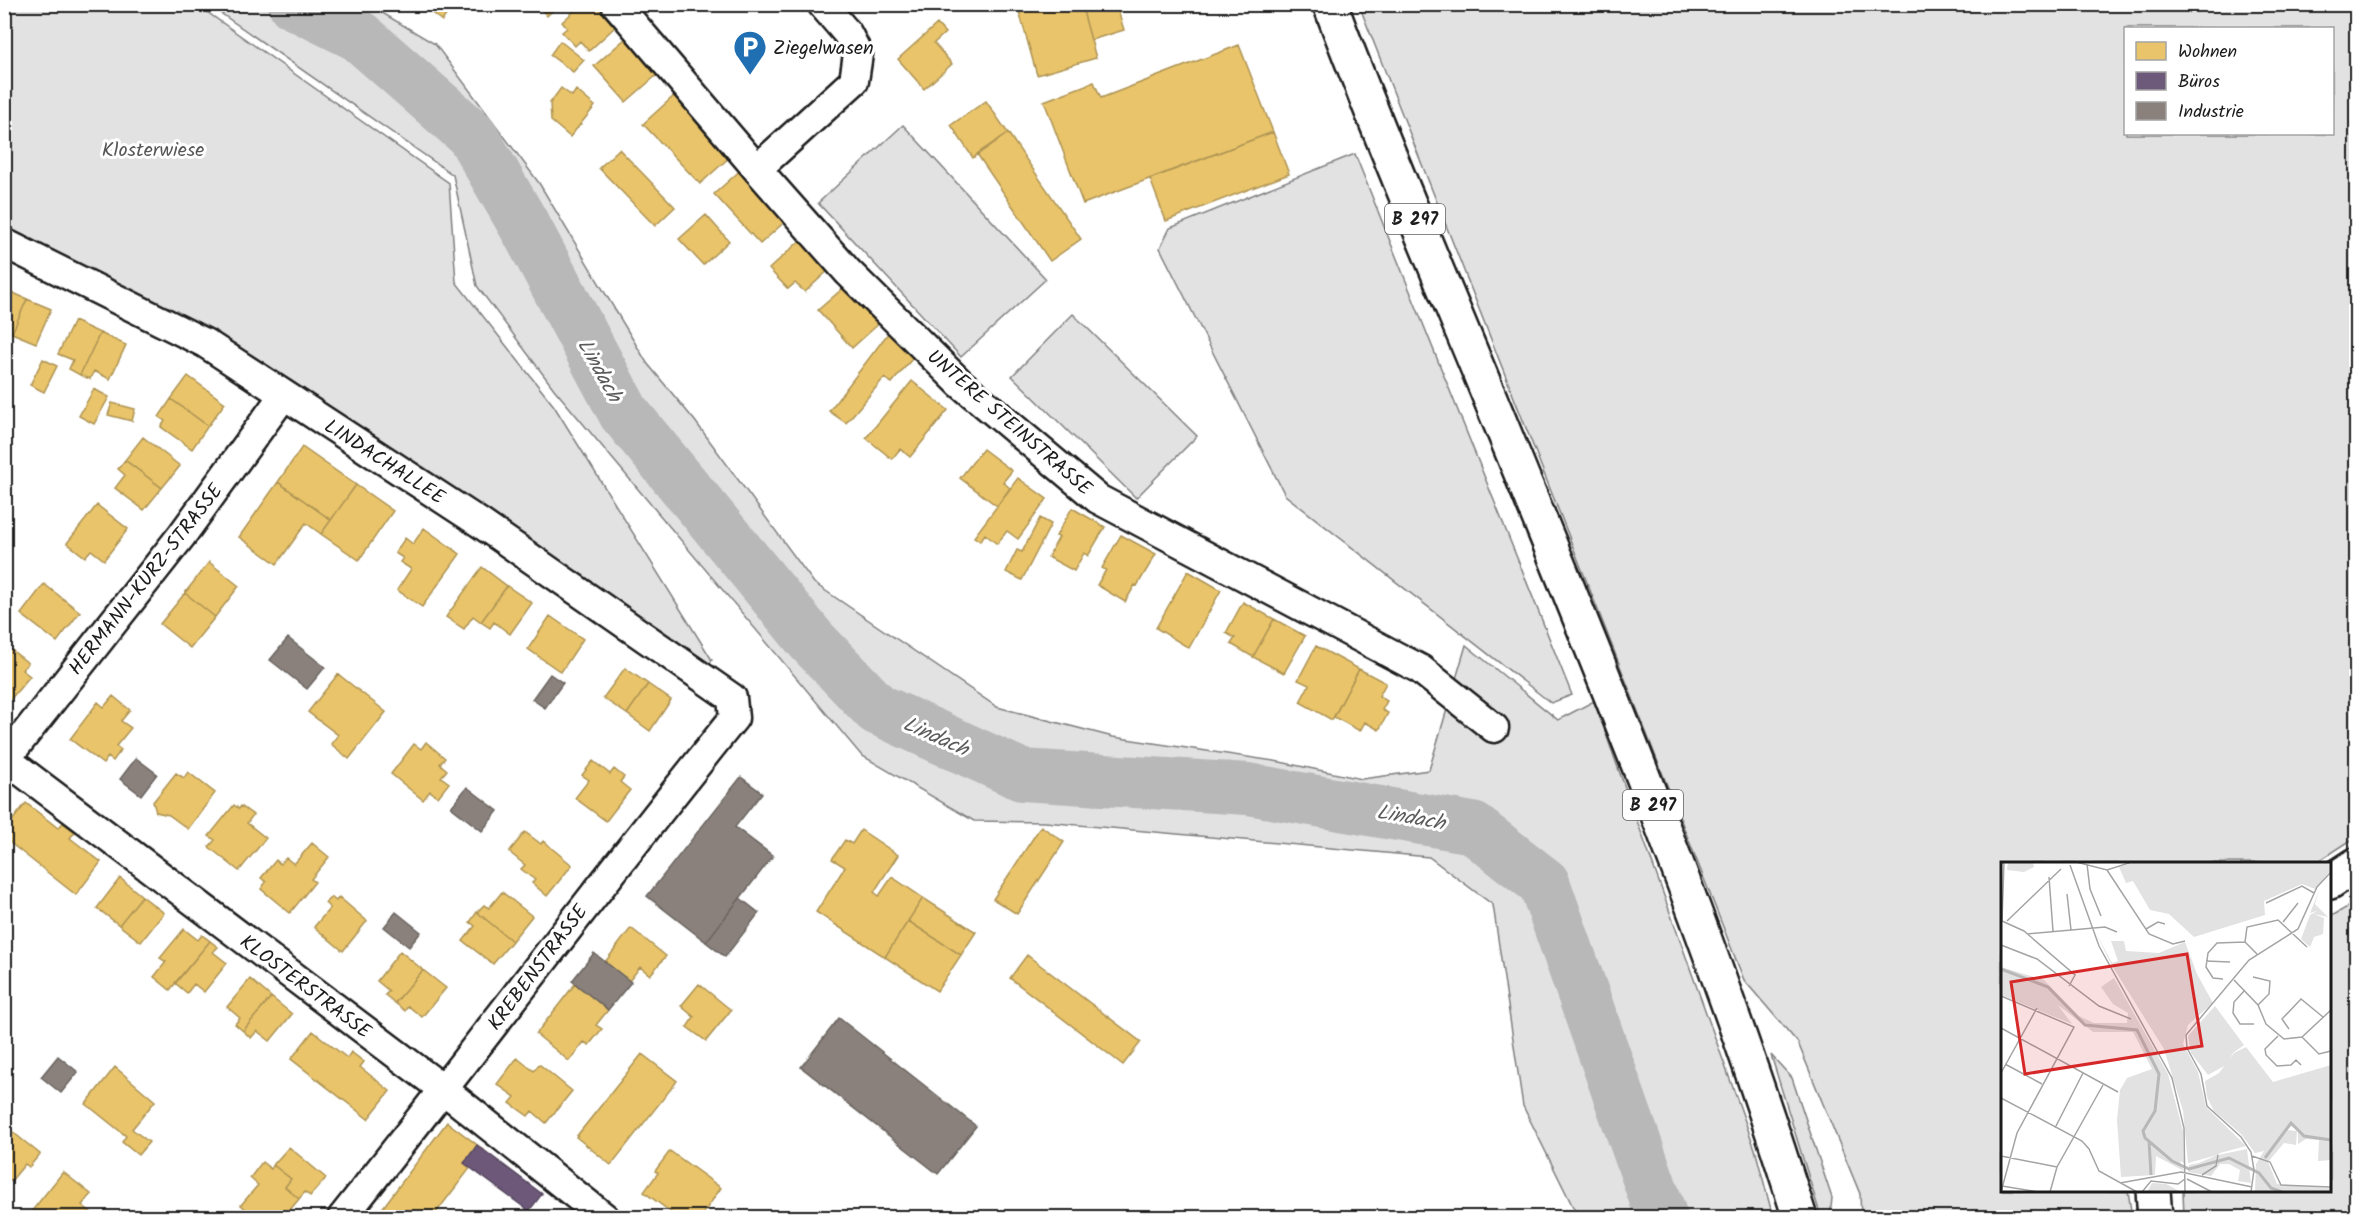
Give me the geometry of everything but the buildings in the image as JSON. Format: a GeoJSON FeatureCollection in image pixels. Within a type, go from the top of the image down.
{"type":"FeatureCollection","features":[{"type":"Feature","properties":{"kind":"main road","name":"B 297"},"geometry":{"type":"LineString","coordinates":[[1330,4],[1397,177],[1485,386],[1616,710],[1726,994],[1800,1218]]}},
{"type":"Feature","properties":{"kind":"main road"},"geometry":{"type":"LineString","coordinates":[[2331,881],[2356,866]]}},
{"type":"Feature","properties":{"kind":"main road"},"geometry":{"type":"LineString","coordinates":[[2153,1192],[2155,1218]]}},
{"type":"Feature","properties":{"kind":"street","name":"UNTERE STEINSTRASSE"},"geometry":{"type":"LineString","coordinates":[[616,4],[757,170],[848,272],[960,383],[1098,499],[1420,669],[1494,728]]}},
{"type":"Feature","properties":{"kind":"street"},"geometry":{"type":"LineString","coordinates":[[757,170],[854,81],[858,54],[847,33],[822,4]]}},
{"type":"Feature","properties":{"kind":"street","name":"LINDACHALLEE"},"geometry":{"type":"LineString","coordinates":[[4,243],[205,343],[480,523],[732,698],[734,718]]}},
{"type":"Feature","properties":{"kind":"street","name":"HERMANN-KURZ-STRASSE"},"geometry":{"type":"LineString","coordinates":[[5,759],[182,535],[283,396]]}},
{"type":"Feature","properties":{"kind":"street","name":"KREBENSTRASSE"},"geometry":{"type":"LineString","coordinates":[[342,1218],[444,1090],[613,868],[734,718]]}},
{"type":"Feature","properties":{"kind":"street","name":"KLOSTERSTRASSE"},"geometry":{"type":"LineString","coordinates":[[5,759],[444,1090],[605,1218]]}},
{"type":"Feature","properties":{"kind":"green space","name":"Klosterwiese"},"geometry":{"type":"Polygon","coordinates":[[[4,5],[197,5],[449,183],[456,282],[554,406],[712,660],[705,671],[5,234],[4,5]]]}},
{"type":"Feature","properties":{"kind":"green space"},"geometry":{"type":"Polygon","coordinates":[[[209,5],[369,5],[435,44],[539,183],[647,363],[695,421],[814,583],[997,707],[1113,737],[1280,762],[1362,779],[1429,770],[1466,645],[1558,720],[1594,701],[1755,1149],[1773,1217],[1578,1217],[1523,1106],[1493,905],[1429,857],[1045,822],[974,821],[861,755],[554,389],[477,286],[453,175],[209,5]]]}},
{"type":"Feature","properties":{"kind":"green space"},"geometry":{"type":"Polygon","coordinates":[[[1359,5],[2356,5],[2356,837],[2318,862],[2001,862],[2001,1192],[2128,1192],[2132,1217],[1861,1217],[1860,1194],[1798,1043],[1744,980],[1359,5]]]}},
{"type":"Feature","properties":{"kind":"green space"},"geometry":{"type":"Polygon","coordinates":[[[903,125],[1046,279],[961,357],[818,203],[903,125]]]}},
{"type":"Feature","properties":{"kind":"green space"},"geometry":{"type":"Polygon","coordinates":[[[1355,154],[1572,695],[1551,703],[1285,495],[1160,248],[1170,228],[1355,154]]]}},
{"type":"Feature","properties":{"kind":"green space"},"geometry":{"type":"Polygon","coordinates":[[[1073,314],[1197,436],[1136,498],[1012,376],[1073,314]]]}},
{"type":"Feature","properties":{"kind":"green space"},"geometry":{"type":"Polygon","coordinates":[[[2356,902],[2356,1217],[2184,1217],[2183,1192],[2331,1192],[2331,916],[2356,902]]]}},
{"type":"Feature","properties":{"kind":"green space"},"geometry":{"type":"Polygon","coordinates":[[[1771,1055],[1792,1078],[1832,1198],[1830,1217],[1821,1217],[1771,1055]]]}},
{"type":"Feature","properties":{"kind":"waterway","name":"Lindach"},"geometry":{"type":"LineString","coordinates":[[294,4],[359,36],[472,135],[528,232],[624,413],[812,641],[877,709],[1022,775],[1248,789],[1473,828],[1544,883],[1662,1218]]}},
{"type":"Feature","properties":{"kind":"place","name":"Ziegelwasen"},"geometry":{"type":"Point","coordinates":[750,76]}}]}
